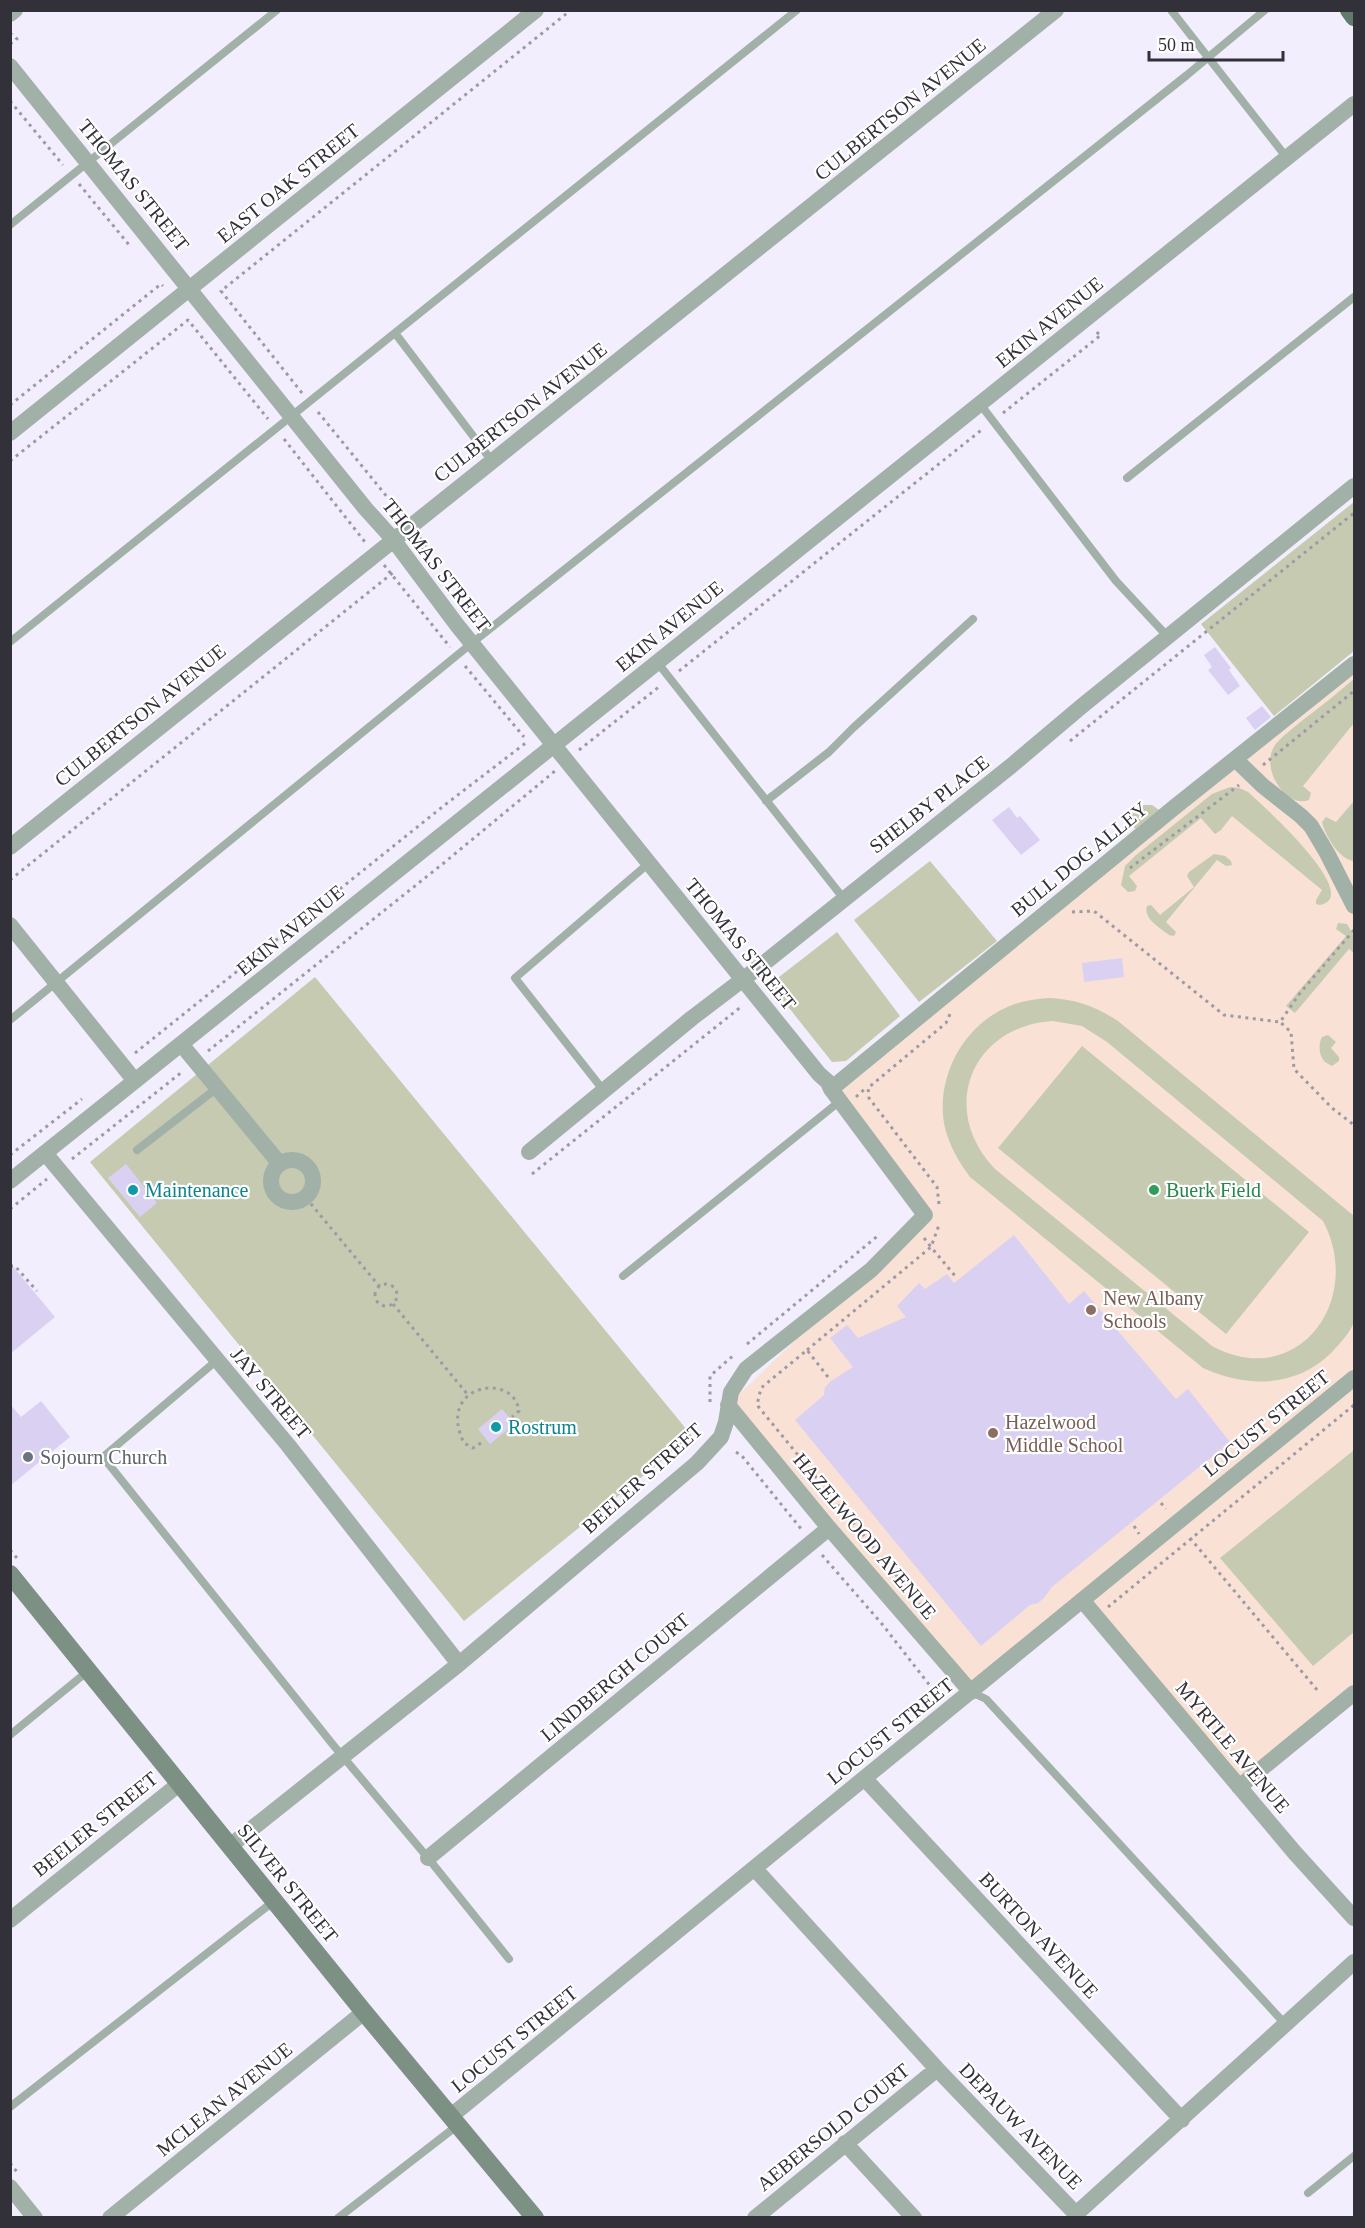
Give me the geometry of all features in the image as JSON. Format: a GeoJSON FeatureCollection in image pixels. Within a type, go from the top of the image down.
{"type":"FeatureCollection","features":[{"type":"Feature","properties":{"kind":"main road"},"geometry":{"type":"LineString","coordinates":[[1349,10],[1354,17]]}},
{"type":"Feature","properties":{"kind":"main road","name":"SILVER STREET"},"geometry":{"type":"LineString","coordinates":[[10,1574],[364,2012],[535,2217]]}},
{"type":"Feature","properties":{"kind":"street"},"geometry":{"type":"LineString","coordinates":[[10,14],[15,10]]}},
{"type":"Feature","properties":{"kind":"street","name":"EAST OAK STREET"},"geometry":{"type":"LineString","coordinates":[[10,433],[536,10]]}},
{"type":"Feature","properties":{"kind":"street","name":"CULBERTSON AVENUE"},"geometry":{"type":"LineString","coordinates":[[10,847],[392,538],[492,461],[1056,10]]}},
{"type":"Feature","properties":{"kind":"street","name":"THOMAS STREET"},"geometry":{"type":"LineString","coordinates":[[10,66],[392,538],[472,643],[819,1074],[828,1082],[836,1095]]}},
{"type":"Feature","properties":{"kind":"street","name":"EKIN AVENUE"},"geometry":{"type":"LineString","coordinates":[[10,1181],[1354,104]]}},
{"type":"Feature","properties":{"kind":"street","name":"SHELBY PLACE"},"geometry":{"type":"LineString","coordinates":[[529,1152],[742,979],[1011,766],[1354,486]]}},
{"type":"Feature","properties":{"kind":"street","name":"BULL DOG ALLEY"},"geometry":{"type":"LineString","coordinates":[[836,1095],[1235,759],[1354,664]]}},
{"type":"Feature","properties":{"kind":"street"},"geometry":{"type":"LineString","coordinates":[[1235,759],[1311,826],[1354,906]]}},
{"type":"Feature","properties":{"kind":"street"},"geometry":{"type":"LineString","coordinates":[[10,925],[135,1081]]}},
{"type":"Feature","properties":{"kind":"street"},"geometry":{"type":"LineString","coordinates":[[181,1044],[280,1164]]}},
{"type":"Feature","properties":{"kind":"street","name":"BEELER STREET"},"geometry":{"type":"LineString","coordinates":[[230,1846],[459,1664],[697,1463],[721,1437],[734,1386],[746,1369],[871,1270],[925,1215],[836,1095]]}},
{"type":"Feature","properties":{"kind":"street","name":"JAY STREET"},"geometry":{"type":"LineString","coordinates":[[45,1153],[288,1445],[459,1664]]}},
{"type":"Feature","properties":{"kind":"street"},"geometry":{"type":"LineString","coordinates":[[292,1160],[309,1168],[313,1187],[306,1198],[293,1202],[280,1199],[275,1194],[272,1188],[272,1175],[280,1164],[292,1160]]}},
{"type":"Feature","properties":{"kind":"street","name":"LOCUST STREET"},"geometry":{"type":"LineString","coordinates":[[455,2121],[755,1869],[1354,1378]]}},
{"type":"Feature","properties":{"kind":"street","name":"HAZELWOOD AVENUE"},"geometry":{"type":"LineString","coordinates":[[728,1405],[829,1528],[971,1692]]}},
{"type":"Feature","properties":{"kind":"street","name":"LINDBERGH COURT"},"geometry":{"type":"LineString","coordinates":[[428,1858],[829,1528]]}},
{"type":"Feature","properties":{"kind":"street","name":"MYRTLE AVENUE"},"geometry":{"type":"LineString","coordinates":[[1082,1600],[1295,1853],[1354,1918]]}},
{"type":"Feature","properties":{"kind":"street"},"geometry":{"type":"LineString","coordinates":[[1239,1787],[1354,1693]]}},
{"type":"Feature","properties":{"kind":"street","name":"BURTON AVENUE"},"geometry":{"type":"LineString","coordinates":[[865,1779],[1182,2120]]}},
{"type":"Feature","properties":{"kind":"street","name":"BEELER STREET"},"geometry":{"type":"LineString","coordinates":[[10,1920],[178,1784]]}},
{"type":"Feature","properties":{"kind":"street","name":"DEPAUW AVENUE"},"geometry":{"type":"LineString","coordinates":[[755,1869],[937,2069],[1076,2214],[1287,2026],[1354,1962]]}},
{"type":"Feature","properties":{"kind":"street","name":"MCLEAN AVENUE"},"geometry":{"type":"LineString","coordinates":[[110,2217],[364,2012]]}},
{"type":"Feature","properties":{"kind":"street","name":"AEBERSOLD COURT"},"geometry":{"type":"LineString","coordinates":[[755,2217],[937,2069]]}},
{"type":"Feature","properties":{"kind":"street"},"geometry":{"type":"LineString","coordinates":[[845,2143],[914,2217]]}},
{"type":"Feature","properties":{"kind":"street"},"geometry":{"type":"LineString","coordinates":[[10,2187],[35,2217]]}},
{"type":"Feature","properties":{"kind":"lane"},"geometry":{"type":"LineString","coordinates":[[10,225],[277,10]]}},
{"type":"Feature","properties":{"kind":"lane"},"geometry":{"type":"LineString","coordinates":[[10,642],[797,10]]}},
{"type":"Feature","properties":{"kind":"lane"},"geometry":{"type":"LineString","coordinates":[[1171,10],[1287,158]]}},
{"type":"Feature","properties":{"kind":"lane"},"geometry":{"type":"LineString","coordinates":[[10,1020],[457,655],[1265,10]]}},
{"type":"Feature","properties":{"kind":"lane"},"geometry":{"type":"LineString","coordinates":[[1126,478],[1354,297]]}},
{"type":"Feature","properties":{"kind":"lane"},"geometry":{"type":"LineString","coordinates":[[395,333],[492,461]]}},
{"type":"Feature","properties":{"kind":"lane"},"geometry":{"type":"LineString","coordinates":[[980,404],[1116,581],[1168,637]]}},
{"type":"Feature","properties":{"kind":"lane"},"geometry":{"type":"LineString","coordinates":[[766,801],[829,752],[973,619]]}},
{"type":"Feature","properties":{"kind":"lane"},"geometry":{"type":"LineString","coordinates":[[657,662],[844,899]]}},
{"type":"Feature","properties":{"kind":"lane"},"geometry":{"type":"LineString","coordinates":[[604,1092],[515,978],[650,863]]}},
{"type":"Feature","properties":{"kind":"lane"},"geometry":{"type":"LineString","coordinates":[[138,1150],[217,1088]]}},
{"type":"Feature","properties":{"kind":"lane"},"geometry":{"type":"LineString","coordinates":[[623,1275],[836,1095]]}},
{"type":"Feature","properties":{"kind":"lane"},"geometry":{"type":"LineString","coordinates":[[216,1361],[103,1457],[342,1757],[428,1858],[509,1959]]}},
{"type":"Feature","properties":{"kind":"lane"},"geometry":{"type":"LineString","coordinates":[[10,1735],[88,1671]]}},
{"type":"Feature","properties":{"kind":"lane"},"geometry":{"type":"LineString","coordinates":[[971,1692],[986,1699],[1287,2026]]}},
{"type":"Feature","properties":{"kind":"lane"},"geometry":{"type":"LineString","coordinates":[[10,2107],[274,1901]]}},
{"type":"Feature","properties":{"kind":"lane"},"geometry":{"type":"LineString","coordinates":[[338,2217],[455,2121]]}},
{"type":"Feature","properties":{"kind":"lane"},"geometry":{"type":"LineString","coordinates":[[1308,2193],[1354,2156]]}},
{"type":"Feature","properties":{"kind":"path"},"geometry":{"type":"LineString","coordinates":[[399,512],[221,291],[571,10]]}},
{"type":"Feature","properties":{"kind":"path"},"geometry":{"type":"LineString","coordinates":[[10,44],[16,39],[12,34]]}},
{"type":"Feature","properties":{"kind":"path"},"geometry":{"type":"LineString","coordinates":[[10,101],[132,248]]}},
{"type":"Feature","properties":{"kind":"path"},"geometry":{"type":"LineString","coordinates":[[579,750],[1101,335],[1061,310]]}},
{"type":"Feature","properties":{"kind":"path"},"geometry":{"type":"LineString","coordinates":[[10,461],[188,320],[526,740],[132,1056]]}},
{"type":"Feature","properties":{"kind":"path"},"geometry":{"type":"LineString","coordinates":[[10,880],[427,546]]}},
{"type":"Feature","properties":{"kind":"path"},"geometry":{"type":"LineString","coordinates":[[1130,868],[1251,775],[1354,691]]}},
{"type":"Feature","properties":{"kind":"path"},"geometry":{"type":"LineString","coordinates":[[10,1209],[445,862],[554,770]]}},
{"type":"Feature","properties":{"kind":"path"},"geometry":{"type":"LineString","coordinates":[[1079,907],[1072,912],[1094,912],[1224,1015],[1280,1022],[1292,1032],[1294,1070],[1332,1108],[1354,1125]]}},
{"type":"Feature","properties":{"kind":"path"},"geometry":{"type":"LineString","coordinates":[[1280,1022],[1300,993],[1354,930]]}},
{"type":"Feature","properties":{"kind":"path"},"geometry":{"type":"LineString","coordinates":[[532,1174],[746,1003]]}},
{"type":"Feature","properties":{"kind":"path"},"geometry":{"type":"LineString","coordinates":[[940,1211],[937,1187],[869,1098],[867,1092],[868,1088],[906,1054],[946,1023],[954,1006]]}},
{"type":"Feature","properties":{"kind":"path"},"geometry":{"type":"LineString","coordinates":[[10,1155],[86,1096]]}},
{"type":"Feature","properties":{"kind":"path"},"geometry":{"type":"LineString","coordinates":[[306,1198],[380,1287]]}},
{"type":"Feature","properties":{"kind":"path"},"geometry":{"type":"LineString","coordinates":[[928,1614],[757,1405],[761,1388],[931,1247],[938,1231],[939,1221]]}},
{"type":"Feature","properties":{"kind":"path"},"geometry":{"type":"LineString","coordinates":[[931,1247],[956,1277]]}},
{"type":"Feature","properties":{"kind":"path"},"geometry":{"type":"LineString","coordinates":[[10,1266],[15,1266],[37,1291]]}},
{"type":"Feature","properties":{"kind":"path"},"geometry":{"type":"LineString","coordinates":[[386,1284],[393,1287],[397,1297],[393,1304],[383,1305],[378,1302],[376,1292],[380,1287],[386,1284]]}},
{"type":"Feature","properties":{"kind":"path"},"geometry":{"type":"LineString","coordinates":[[393,1304],[468,1395]]}},
{"type":"Feature","properties":{"kind":"path"},"geometry":{"type":"LineString","coordinates":[[807,1350],[828,1377]]}},
{"type":"Feature","properties":{"kind":"path"},"geometry":{"type":"LineString","coordinates":[[481,1443],[473,1448],[464,1443],[457,1427],[459,1409],[468,1395],[484,1389],[502,1390],[510,1394],[518,1405],[519,1411],[512,1417]]}},
{"type":"Feature","properties":{"kind":"path"},"geometry":{"type":"LineString","coordinates":[[1105,1610],[1354,1405]]}},
{"type":"Feature","properties":{"kind":"path"},"geometry":{"type":"LineString","coordinates":[[1177,1522],[1318,1691]]}},
{"type":"Feature","properties":{"kind":"path"},"geometry":{"type":"LineString","coordinates":[[822,1555],[882,1624],[938,1696]]}},
{"type":"Feature","properties":{"kind":"path"},"geometry":{"type":"LineString","coordinates":[[933,1700],[960,1679]]}},
{"type":"Feature","properties":{"kind":"shaded area","name":"New Albany Schools"},"geometry":{"type":"Polygon","coordinates":[[[1354,664],[1354,1693],[1239,1787],[1082,1600],[971,1692],[728,1405],[925,1215],[831,1089],[1354,664]]]}},
{"type":"Feature","properties":{"kind":"green space"},"geometry":{"type":"Polygon","coordinates":[[[1354,502],[1354,651],[1274,716],[1201,624],[1354,502]]]}},
{"type":"Feature","properties":{"kind":"green space"},"geometry":{"type":"Polygon","coordinates":[[[1354,679],[1354,723],[1303,786],[1311,793],[1309,800],[1292,799],[1284,793],[1273,775],[1270,765],[1275,745],[1354,679]]]}},
{"type":"Feature","properties":{"kind":"green space"},"geometry":{"type":"Polygon","coordinates":[[[1230,787],[1248,792],[1305,849],[1320,868],[1329,885],[1330,898],[1320,905],[1316,904],[1322,890],[1232,816],[1215,834],[1201,818],[1129,876],[1137,886],[1135,891],[1128,892],[1121,885],[1125,866],[1135,856],[1212,794],[1230,787]]]}},
{"type":"Feature","properties":{"kind":"green space"},"geometry":{"type":"Polygon","coordinates":[[[1354,801],[1354,861],[1349,860],[1334,846],[1322,822],[1326,817],[1336,822],[1354,801]]]}},
{"type":"Feature","properties":{"kind":"green space"},"geometry":{"type":"Polygon","coordinates":[[[1152,805],[1159,810],[1135,829],[1129,817],[1134,809],[1152,805]]]}},
{"type":"Feature","properties":{"kind":"green space"},"geometry":{"type":"Polygon","coordinates":[[[1214,854],[1225,856],[1232,865],[1226,866],[1217,860],[1166,922],[1176,932],[1174,936],[1169,935],[1150,919],[1146,911],[1147,906],[1151,905],[1160,915],[1194,887],[1187,876],[1189,872],[1214,854]]]}},
{"type":"Feature","properties":{"kind":"green space"},"geometry":{"type":"Polygon","coordinates":[[[930,861],[997,941],[919,1002],[854,920],[930,861]]]}},
{"type":"Feature","properties":{"kind":"green space"},"geometry":{"type":"Polygon","coordinates":[[[1338,923],[1347,924],[1354,936],[1354,953],[1349,949],[1295,1013],[1286,1006],[1346,936],[1336,929],[1338,923]]]}},
{"type":"Feature","properties":{"kind":"green space"},"geometry":{"type":"Polygon","coordinates":[[[837,932],[900,1016],[846,1061],[832,1062],[770,984],[837,932]]]}},
{"type":"Feature","properties":{"kind":"green space"},"geometry":{"type":"Polygon","coordinates":[[[315,977],[692,1436],[464,1621],[90,1162],[315,977]]]}},
{"type":"Feature","properties":{"kind":"green space"},"geometry":{"type":"Polygon","coordinates":[[[1048,998],[1084,1004],[1118,1021],[1354,1216],[1354,1322],[1332,1352],[1318,1364],[1287,1378],[1271,1381],[1237,1379],[1203,1368],[970,1177],[955,1154],[945,1128],[944,1090],[956,1054],[980,1025],[995,1013],[1025,1001],[1048,998]],[[1053,1021],[1025,1026],[1001,1038],[984,1054],[972,1075],[967,1098],[968,1122],[978,1146],[995,1169],[1212,1346],[1243,1357],[1271,1357],[1296,1347],[1315,1330],[1329,1307],[1335,1280],[1334,1251],[1323,1221],[1107,1042],[1082,1026],[1053,1021]]]}},
{"type":"Feature","properties":{"kind":"green space"},"geometry":{"type":"Polygon","coordinates":[[[1328,1035],[1336,1042],[1331,1048],[1339,1057],[1339,1061],[1332,1066],[1323,1060],[1320,1050],[1322,1037],[1328,1035]]]}},
{"type":"Feature","properties":{"kind":"green space","name":"Buerk Field"},"geometry":{"type":"Polygon","coordinates":[[[1082,1046],[1309,1232],[1226,1334],[998,1148],[1082,1046]]]}},
{"type":"Feature","properties":{"kind":"green space"},"geometry":{"type":"Polygon","coordinates":[[[1354,1450],[1354,1632],[1313,1666],[1220,1558],[1354,1450]]]}},
{"type":"Feature","properties":{"kind":"building"},"geometry":{"type":"Polygon","coordinates":[[[1215,647],[1231,668],[1229,670],[1240,686],[1228,695],[1208,670],[1212,667],[1204,655],[1215,647]]]}},
{"type":"Feature","properties":{"kind":"building"},"geometry":{"type":"Polygon","coordinates":[[[1262,706],[1271,717],[1255,730],[1246,718],[1262,706]]]}},
{"type":"Feature","properties":{"kind":"building"},"geometry":{"type":"Polygon","coordinates":[[[1009,807],[1017,818],[1020,816],[1040,840],[1021,855],[992,820],[1009,807]]]}},
{"type":"Feature","properties":{"kind":"building"},"geometry":{"type":"Polygon","coordinates":[[[1122,958],[1124,977],[1084,982],[1082,963],[1122,958]]]}},
{"type":"Feature","properties":{"kind":"building","name":"Maintenance"},"geometry":{"type":"Polygon","coordinates":[[[126,1164],[157,1203],[140,1217],[108,1178],[126,1164]]]}},
{"type":"Feature","properties":{"kind":"building"},"geometry":{"type":"Polygon","coordinates":[[[1014,1235],[1069,1304],[1084,1291],[1176,1399],[1188,1389],[1230,1442],[1052,1587],[1038,1603],[1030,1605],[981,1646],[795,1420],[824,1395],[825,1387],[831,1381],[853,1367],[830,1338],[847,1325],[858,1338],[906,1317],[897,1306],[919,1283],[925,1289],[947,1274],[954,1283],[1014,1235]]]}},
{"type":"Feature","properties":{"kind":"building"},"geometry":{"type":"Polygon","coordinates":[[[10,1263],[55,1317],[10,1354],[10,1263]]]}},
{"type":"Feature","properties":{"kind":"building","name":"Sojourn Church"},"geometry":{"type":"Polygon","coordinates":[[[41,1401],[70,1437],[10,1486],[10,1404],[21,1417],[41,1401]]]}},
{"type":"Feature","properties":{"kind":"building","name":"Rostrum"},"geometry":{"type":"Polygon","coordinates":[[[502,1409],[515,1424],[490,1444],[478,1429],[502,1409]]]}},
{"type":"Feature","properties":{"kind":"place","name":"Maintenance"},"geometry":{"type":"Point","coordinates":[133,1190]}},
{"type":"Feature","properties":{"kind":"place","name":"Buerk Field"},"geometry":{"type":"Point","coordinates":[1154,1190]}},
{"type":"Feature","properties":{"kind":"place","name":"New Albany Schools"},"geometry":{"type":"Point","coordinates":[1091,1310]}},
{"type":"Feature","properties":{"kind":"place","name":"Rostrum"},"geometry":{"type":"Point","coordinates":[496,1427]}},
{"type":"Feature","properties":{"kind":"place","name":"Hazelwood Middle School"},"geometry":{"type":"Point","coordinates":[993,1433]}},
{"type":"Feature","properties":{"kind":"place","name":"Sojourn Church"},"geometry":{"type":"Point","coordinates":[28,1457]}}]}
